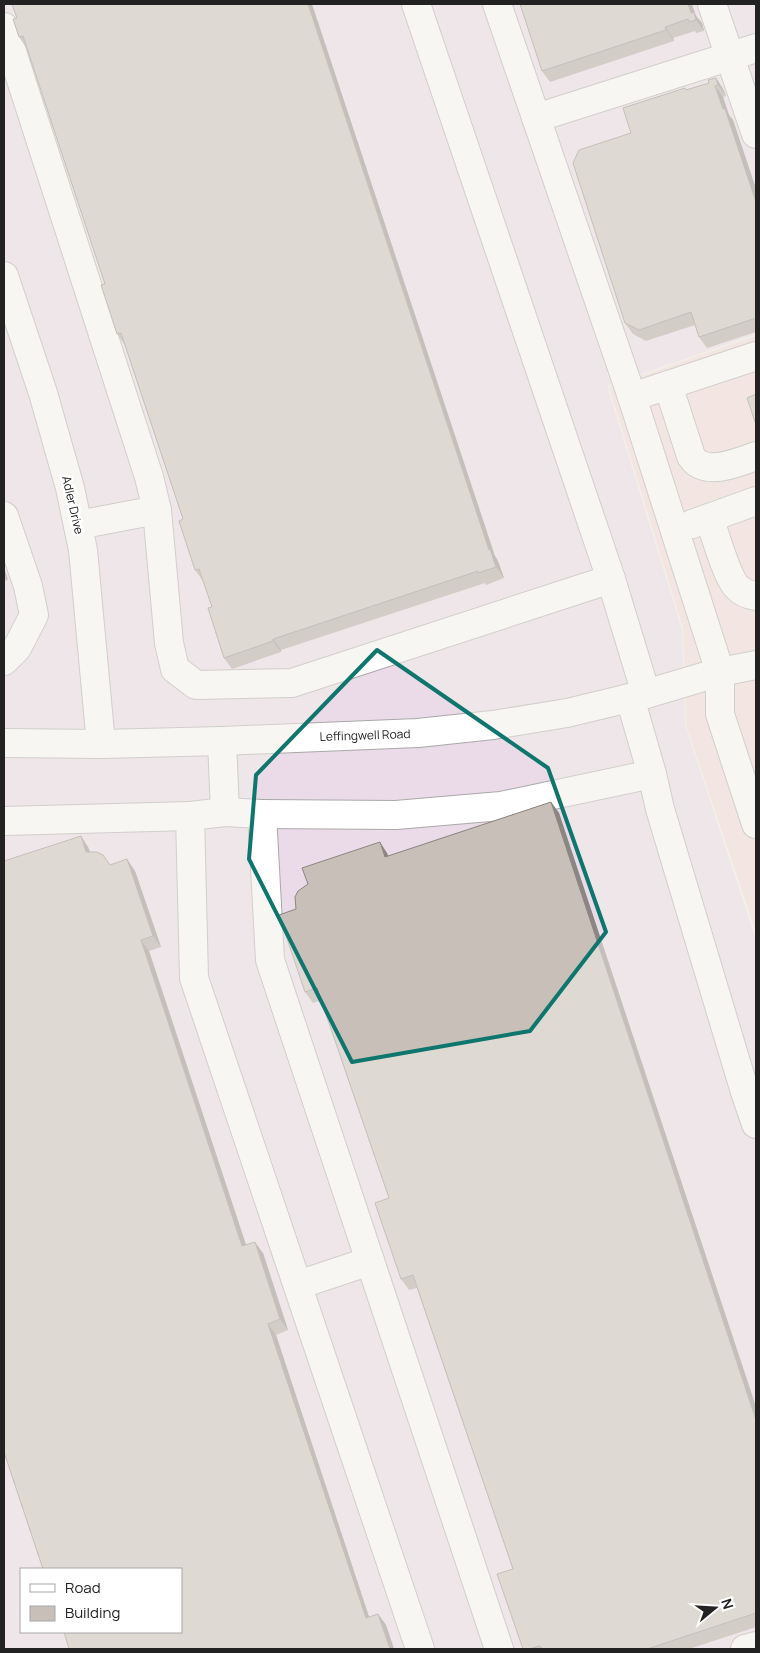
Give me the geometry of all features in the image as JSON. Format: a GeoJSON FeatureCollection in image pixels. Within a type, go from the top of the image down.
{"type":"FeatureCollection","features":[{"type":"Feature","properties":{"kind":"street"},"geometry":{"type":"LineString","coordinates":[[416,4],[611,579],[638,696],[660,809],[756,1124]]}},
{"type":"Feature","properties":{"kind":"street"},"geometry":{"type":"LineString","coordinates":[[497,4],[632,397],[720,672],[720,714],[756,824]]}},
{"type":"Feature","properties":{"kind":"street"},"geometry":{"type":"LineString","coordinates":[[712,4],[756,134]]}},
{"type":"Feature","properties":{"kind":"street"},"geometry":{"type":"LineString","coordinates":[[4,26],[157,510],[169,643],[175,669],[196,686],[292,683],[611,579]]}},
{"type":"Feature","properties":{"kind":"street"},"geometry":{"type":"LineString","coordinates":[[536,118],[756,48]]}},
{"type":"Feature","properties":{"kind":"street","name":"Adler Drive"},"geometry":{"type":"LineString","coordinates":[[4,276],[43,393],[70,488],[78,525],[83,550],[101,744]]}},
{"type":"Feature","properties":{"kind":"street"},"geometry":{"type":"LineString","coordinates":[[632,397],[756,356]]}},
{"type":"Feature","properties":{"kind":"street"},"geometry":{"type":"LineString","coordinates":[[668,385],[691,456],[698,464],[708,467],[725,466],[756,456]]}},
{"type":"Feature","properties":{"kind":"street"},"geometry":{"type":"LineString","coordinates":[[675,530],[756,501]]}},
{"type":"Feature","properties":{"kind":"street"},"geometry":{"type":"LineString","coordinates":[[78,525],[157,510]]}},
{"type":"Feature","properties":{"kind":"street"},"geometry":{"type":"LineString","coordinates":[[4,516],[28,586],[34,615],[17,648],[4,661]]}},
{"type":"Feature","properties":{"kind":"street"},"geometry":{"type":"LineString","coordinates":[[709,518],[731,578],[738,588],[750,595],[756,596]]}},
{"type":"Feature","properties":{"kind":"street","name":"Leffingwell Road"},"geometry":{"type":"LineString","coordinates":[[720,672],[756,655]]}},
{"type":"Feature","properties":{"kind":"street","name":"Leffingwell Road"},"geometry":{"type":"LineString","coordinates":[[4,743],[101,744],[418,733],[484,726],[568,713],[638,696],[720,672],[756,665]]}},
{"type":"Feature","properties":{"kind":"street"},"geometry":{"type":"LineString","coordinates":[[222,741],[224,812]]}},
{"type":"Feature","properties":{"kind":"street"},"geometry":{"type":"LineString","coordinates":[[4,821],[190,816],[224,812],[396,815],[501,806],[652,774]]}},
{"type":"Feature","properties":{"kind":"street"},"geometry":{"type":"LineString","coordinates":[[262,814],[270,960],[499,1649]]}},
{"type":"Feature","properties":{"kind":"street"},"geometry":{"type":"LineString","coordinates":[[190,816],[194,978],[420,1649]]}},
{"type":"Feature","properties":{"kind":"street"},"geometry":{"type":"LineString","coordinates":[[298,1286],[370,1262]]}},
{"type":"Feature","properties":{"kind":"street"},"geometry":{"type":"LineString","coordinates":[[745,1649],[756,1646]]}},
{"type":"Feature","properties":{"kind":"highlighted area"},"geometry":{"type":"Polygon","coordinates":[[[377,650],[548,768],[606,932],[530,1031],[352,1062],[249,859],[256,775],[377,650]]]}},
{"type":"Feature","properties":{"kind":"shaded area"},"geometry":{"type":"Polygon","coordinates":[[[4,4],[756,4],[756,334],[607,386],[682,630],[685,725],[756,940],[756,1649],[4,1649],[4,4]]]}},
{"type":"Feature","properties":{"kind":"shaded area"},"geometry":{"type":"Polygon","coordinates":[[[756,336],[756,932],[686,725],[683,628],[609,387],[756,336]]]}},
{"type":"Feature","properties":{"kind":"building"},"geometry":{"type":"Polygon","coordinates":[[[12,4],[308,4],[496,567],[478,573],[478,571],[273,639],[273,641],[224,658],[208,608],[212,607],[199,569],[195,570],[179,521],[183,519],[121,333],[117,334],[101,285],[105,284],[23,36],[19,37],[13,19],[17,18],[12,4]]]}},
{"type":"Feature","properties":{"kind":"building"},"geometry":{"type":"Polygon","coordinates":[[[520,4],[688,4],[691,13],[694,12],[696,20],[689,22],[688,19],[665,27],[666,30],[542,71],[520,4]]]}},
{"type":"Feature","properties":{"kind":"building"},"geometry":{"type":"Polygon","coordinates":[[[716,78],[718,85],[715,86],[723,109],[725,109],[756,202],[756,318],[699,337],[691,312],[639,330],[625,323],[573,163],[579,150],[631,133],[623,108],[685,88],[686,90],[709,83],[708,80],[716,78]]]}},
{"type":"Feature","properties":{"kind":"building"},"geometry":{"type":"Polygon","coordinates":[[[756,394],[756,425],[747,398],[756,394]]]}},
{"type":"Feature","properties":{"kind":"building"},"geometry":{"type":"Polygon","coordinates":[[[551,802],[756,1420],[756,1613],[647,1649],[543,1649],[540,1646],[523,1649],[497,1574],[513,1569],[413,1275],[401,1279],[375,1203],[389,1198],[317,988],[305,992],[279,915],[296,909],[295,897],[298,891],[308,884],[302,868],[380,842],[385,857],[551,802]]]}},
{"type":"Feature","properties":{"kind":"building"},"geometry":{"type":"Polygon","coordinates":[[[81,836],[86,852],[97,852],[103,855],[110,865],[127,859],[153,936],[141,940],[242,1246],[255,1242],[280,1319],[268,1324],[366,1618],[378,1614],[390,1649],[69,1649],[64,1633],[182,1633],[182,1568],[43,1568],[4,1452],[4,861],[81,836]]]}}]}
